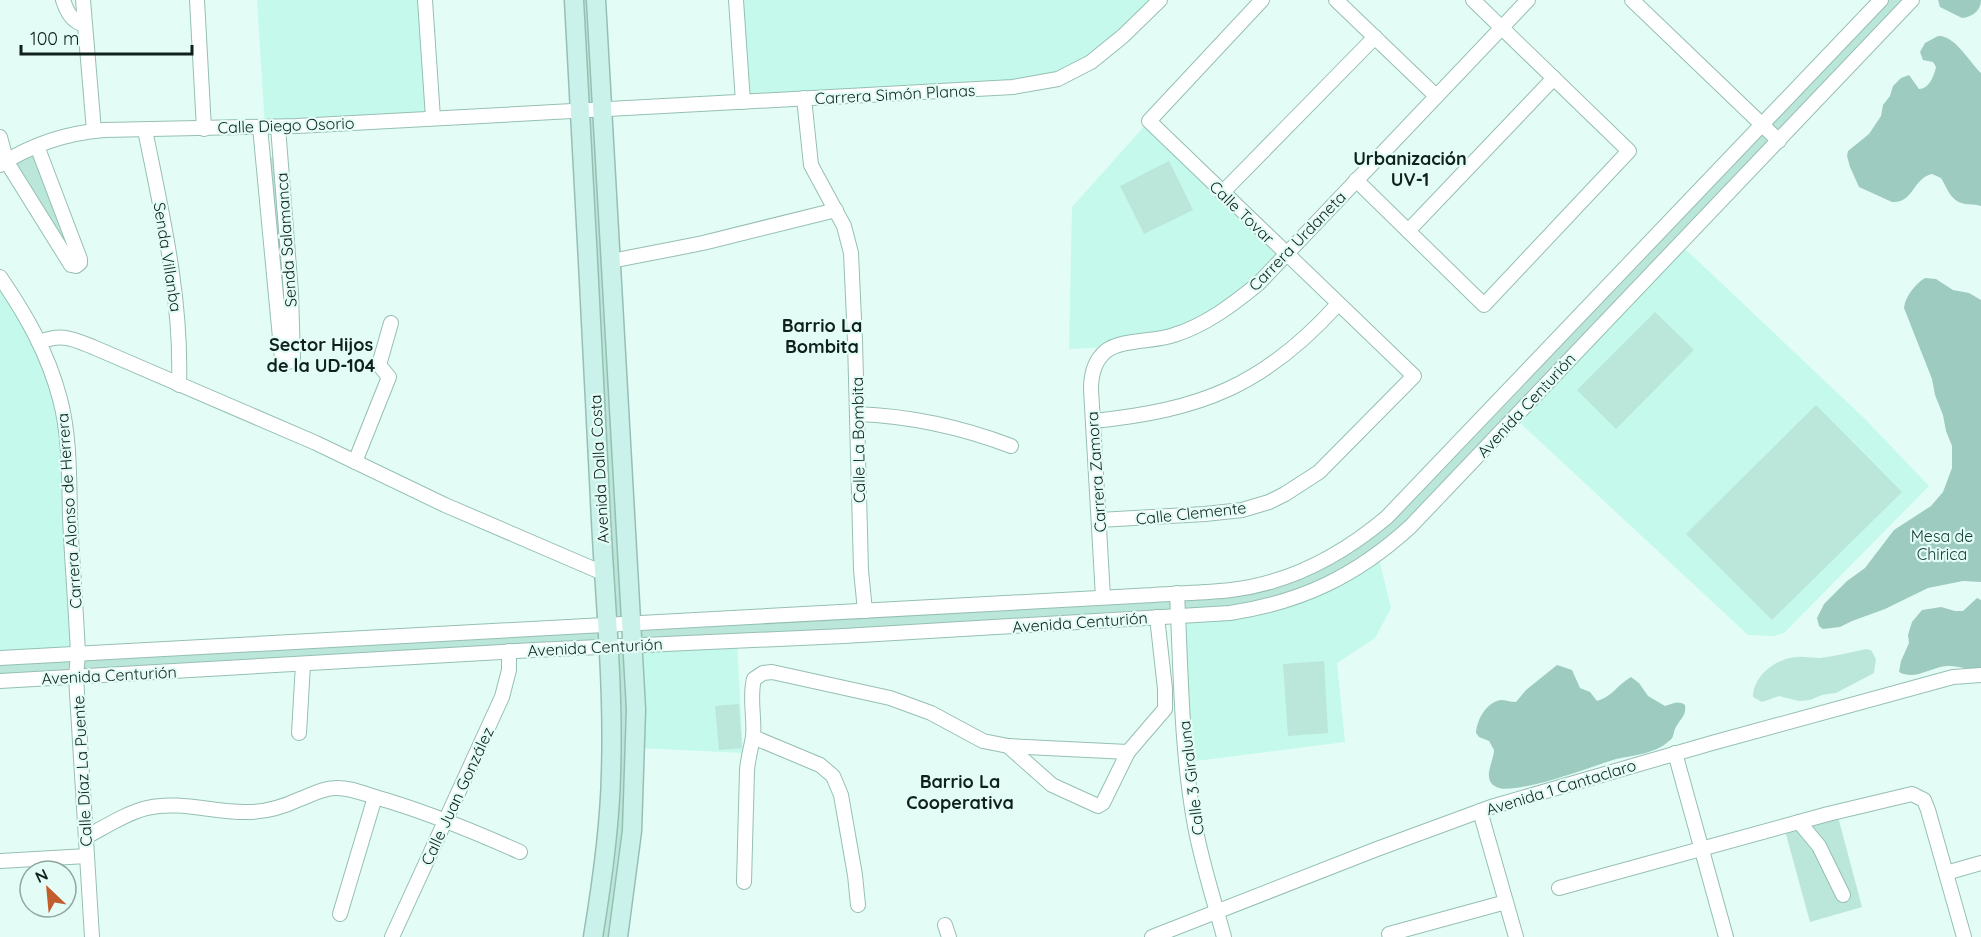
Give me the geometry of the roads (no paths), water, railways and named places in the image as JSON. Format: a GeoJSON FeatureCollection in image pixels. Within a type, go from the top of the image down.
{"type":"FeatureCollection","features":[{"type":"Feature","properties":{"kind":"street"},"geometry":{"type":"LineString","coordinates":[[63,0],[71,17],[85,25]]}},
{"type":"Feature","properties":{"kind":"street"},"geometry":{"type":"LineString","coordinates":[[83,0],[94,131]]}},
{"type":"Feature","properties":{"kind":"street"},"geometry":{"type":"LineString","coordinates":[[197,0],[204,129]]}},
{"type":"Feature","properties":{"kind":"street"},"geometry":{"type":"LineString","coordinates":[[425,0],[433,118]]}},
{"type":"Feature","properties":{"kind":"street","name":"Avenida Dalla Costa"},"geometry":{"type":"LineString","coordinates":[[574,0],[594,349],[603,573],[611,684],[611,789],[607,843],[593,937]]}},
{"type":"Feature","properties":{"kind":"street","name":"Avenida Dalla Costa"},"geometry":{"type":"LineString","coordinates":[[596,0],[636,709],[634,801],[618,937]]}},
{"type":"Feature","properties":{"kind":"street"},"geometry":{"type":"LineString","coordinates":[[736,0],[743,102]]}},
{"type":"Feature","properties":{"kind":"street","name":"Carrera Simón Planas"},"geometry":{"type":"LineString","coordinates":[[580,110],[1005,88],[1041,83],[1058,79],[1085,66],[1103,53],[1160,0]]}},
{"type":"Feature","properties":{"kind":"street","name":"Calle Tovar"},"geometry":{"type":"LineString","coordinates":[[1262,0],[1149,122],[1414,376]]}},
{"type":"Feature","properties":{"kind":"street"},"geometry":{"type":"LineString","coordinates":[[1336,0],[1436,96]]}},
{"type":"Feature","properties":{"kind":"street"},"geometry":{"type":"LineString","coordinates":[[1356,180],[1484,304],[1629,151],[1473,0]]}},
{"type":"Feature","properties":{"kind":"street","name":"Carrera Urdaneta"},"geometry":{"type":"LineString","coordinates":[[1107,351],[1121,345],[1175,335],[1205,322],[1245,295],[1286,255],[1528,0]]}},
{"type":"Feature","properties":{"kind":"street"},"geometry":{"type":"LineString","coordinates":[[1632,0],[1779,141]]}},
{"type":"Feature","properties":{"kind":"street","name":"Avenida Centurión"},"geometry":{"type":"LineString","coordinates":[[0,658],[1232,590],[1280,579],[1324,561],[1368,534],[1409,495],[1634,256],[1881,0]]}},
{"type":"Feature","properties":{"kind":"street","name":"Avenida Centurión"},"geometry":{"type":"LineString","coordinates":[[0,681],[509,651],[844,636],[1230,613],[1257,609],[1306,594],[1351,573],[1391,544],[1453,483],[1912,0]]}},
{"type":"Feature","properties":{"kind":"street"},"geometry":{"type":"LineString","coordinates":[[1222,193],[1375,37]]}},
{"type":"Feature","properties":{"kind":"street"},"geometry":{"type":"LineString","coordinates":[[1408,231],[1554,78]]}},
{"type":"Feature","properties":{"kind":"street","name":"Calle La Bombita"},"geometry":{"type":"LineString","coordinates":[[804,98],[811,165],[836,210],[848,238],[853,273],[861,570],[865,611]]}},
{"type":"Feature","properties":{"kind":"street","name":"Calle Diego Osorio"},"geometry":{"type":"LineString","coordinates":[[2,159],[71,135],[94,131],[260,128],[580,110]]}},
{"type":"Feature","properties":{"kind":"street","name":"Senda Salamanca"},"geometry":{"type":"LineString","coordinates":[[260,128],[274,295],[282,360],[285,363],[293,358],[291,293],[278,127]]}},
{"type":"Feature","properties":{"kind":"street","name":"Senda Villanba"},"geometry":{"type":"LineString","coordinates":[[145,130],[175,292],[181,360],[179,385]]}},
{"type":"Feature","properties":{"kind":"street"},"geometry":{"type":"LineString","coordinates":[[0,137],[2,159],[71,265],[76,266],[80,259],[37,146]]}},
{"type":"Feature","properties":{"kind":"street"},"geometry":{"type":"LineString","coordinates":[[611,261],[703,243],[836,210]]}},
{"type":"Feature","properties":{"kind":"street","name":"Carrera Alonso de Herrera"},"geometry":{"type":"LineString","coordinates":[[0,276],[23,310],[40,342],[55,382],[64,420],[78,654],[76,676]]}},
{"type":"Feature","properties":{"kind":"street"},"geometry":{"type":"LineString","coordinates":[[1093,421],[1156,413],[1191,404],[1227,390],[1264,371],[1308,335],[1338,304]]}},
{"type":"Feature","properties":{"kind":"street"},"geometry":{"type":"LineString","coordinates":[[355,462],[389,377],[379,365],[391,323]]}},
{"type":"Feature","properties":{"kind":"street"},"geometry":{"type":"LineString","coordinates":[[40,342],[56,336],[76,340],[316,443],[445,505],[603,573]]}},
{"type":"Feature","properties":{"kind":"street","name":"Carrera Zamora"},"geometry":{"type":"LineString","coordinates":[[1103,597],[1091,379],[1096,363],[1107,351]]}},
{"type":"Feature","properties":{"kind":"street","name":"Calle Clemente"},"geometry":{"type":"LineString","coordinates":[[1099,520],[1225,513],[1269,502],[1319,472],[1414,376]]}},
{"type":"Feature","properties":{"kind":"street"},"geometry":{"type":"LineString","coordinates":[[857,414],[893,415],[933,422],[976,432],[1011,446]]}},
{"type":"Feature","properties":{"kind":"street","name":"Calle 3 Giraluna"},"geometry":{"type":"LineString","coordinates":[[1177,593],[1185,735],[1192,804],[1200,851],[1224,937]]}},
{"type":"Feature","properties":{"kind":"street"},"geometry":{"type":"LineString","coordinates":[[1008,746],[1052,785],[1098,806],[1103,803],[1128,752],[1164,709],[1166,703],[1157,617]]}},
{"type":"Feature","properties":{"kind":"street","name":"Calle Juan González"},"geometry":{"type":"LineString","coordinates":[[392,937],[502,697],[509,670],[509,651]]}},
{"type":"Feature","properties":{"kind":"street"},"geometry":{"type":"LineString","coordinates":[[298,734],[303,664]]}},
{"type":"Feature","properties":{"kind":"street"},"geometry":{"type":"LineString","coordinates":[[744,882],[747,770],[748,754],[753,737],[751,691],[754,679],[763,673],[772,672],[890,698],[931,713],[983,741],[1008,746],[1128,752]]}},
{"type":"Feature","properties":{"kind":"street","name":"Avenida 1 Cantaclaro"},"geometry":{"type":"LineString","coordinates":[[1152,937],[1377,849],[1532,794],[1953,677],[1981,675]]}},
{"type":"Feature","properties":{"kind":"street","name":"Calle Díaz La Puente"},"geometry":{"type":"LineString","coordinates":[[76,676],[92,937]]}},
{"type":"Feature","properties":{"kind":"street"},"geometry":{"type":"LineString","coordinates":[[753,737],[820,765],[832,776],[841,795],[858,904]]}},
{"type":"Feature","properties":{"kind":"street"},"geometry":{"type":"LineString","coordinates":[[1675,753],[1726,937]]}},
{"type":"Feature","properties":{"kind":"street"},"geometry":{"type":"LineString","coordinates":[[86,837],[135,812],[157,806],[246,813],[266,811],[280,808],[333,787],[375,797],[446,821],[520,852]]}},
{"type":"Feature","properties":{"kind":"street"},"geometry":{"type":"LineString","coordinates":[[1559,888],[1799,822],[1912,794],[1921,797],[1928,810],[1964,937]]}},
{"type":"Feature","properties":{"kind":"street"},"geometry":{"type":"LineString","coordinates":[[340,914],[375,797]]}},
{"type":"Feature","properties":{"kind":"street"},"geometry":{"type":"LineString","coordinates":[[1480,811],[1516,937]]}},
{"type":"Feature","properties":{"kind":"street"},"geometry":{"type":"LineString","coordinates":[[1799,822],[1819,846],[1843,895]]}},
{"type":"Feature","properties":{"kind":"street"},"geometry":{"type":"LineString","coordinates":[[0,861],[87,856]]}},
{"type":"Feature","properties":{"kind":"street"},"geometry":{"type":"LineString","coordinates":[[1947,873],[1981,863]]}},
{"type":"Feature","properties":{"kind":"street"},"geometry":{"type":"LineString","coordinates":[[1389,934],[1506,902]]}},
{"type":"Feature","properties":{"kind":"district","name":"Urbanización UV-1"},"geometry":{"type":"Point","coordinates":[1410,169]}},
{"type":"Feature","properties":{"kind":"district","name":"Barrio La Bombita"},"geometry":{"type":"Point","coordinates":[822,336]}},
{"type":"Feature","properties":{"kind":"district","name":"Sector Hijos de la UD-104"},"geometry":{"type":"Point","coordinates":[321,355]}},
{"type":"Feature","properties":{"kind":"district","name":"Barrio La Cooperativa"},"geometry":{"type":"Point","coordinates":[960,792]}},
{"type":"Feature","properties":{"kind":"park label","name":"Mesa de Chirica"},"geometry":{"type":"Point","coordinates":[1942,545]}}]}
